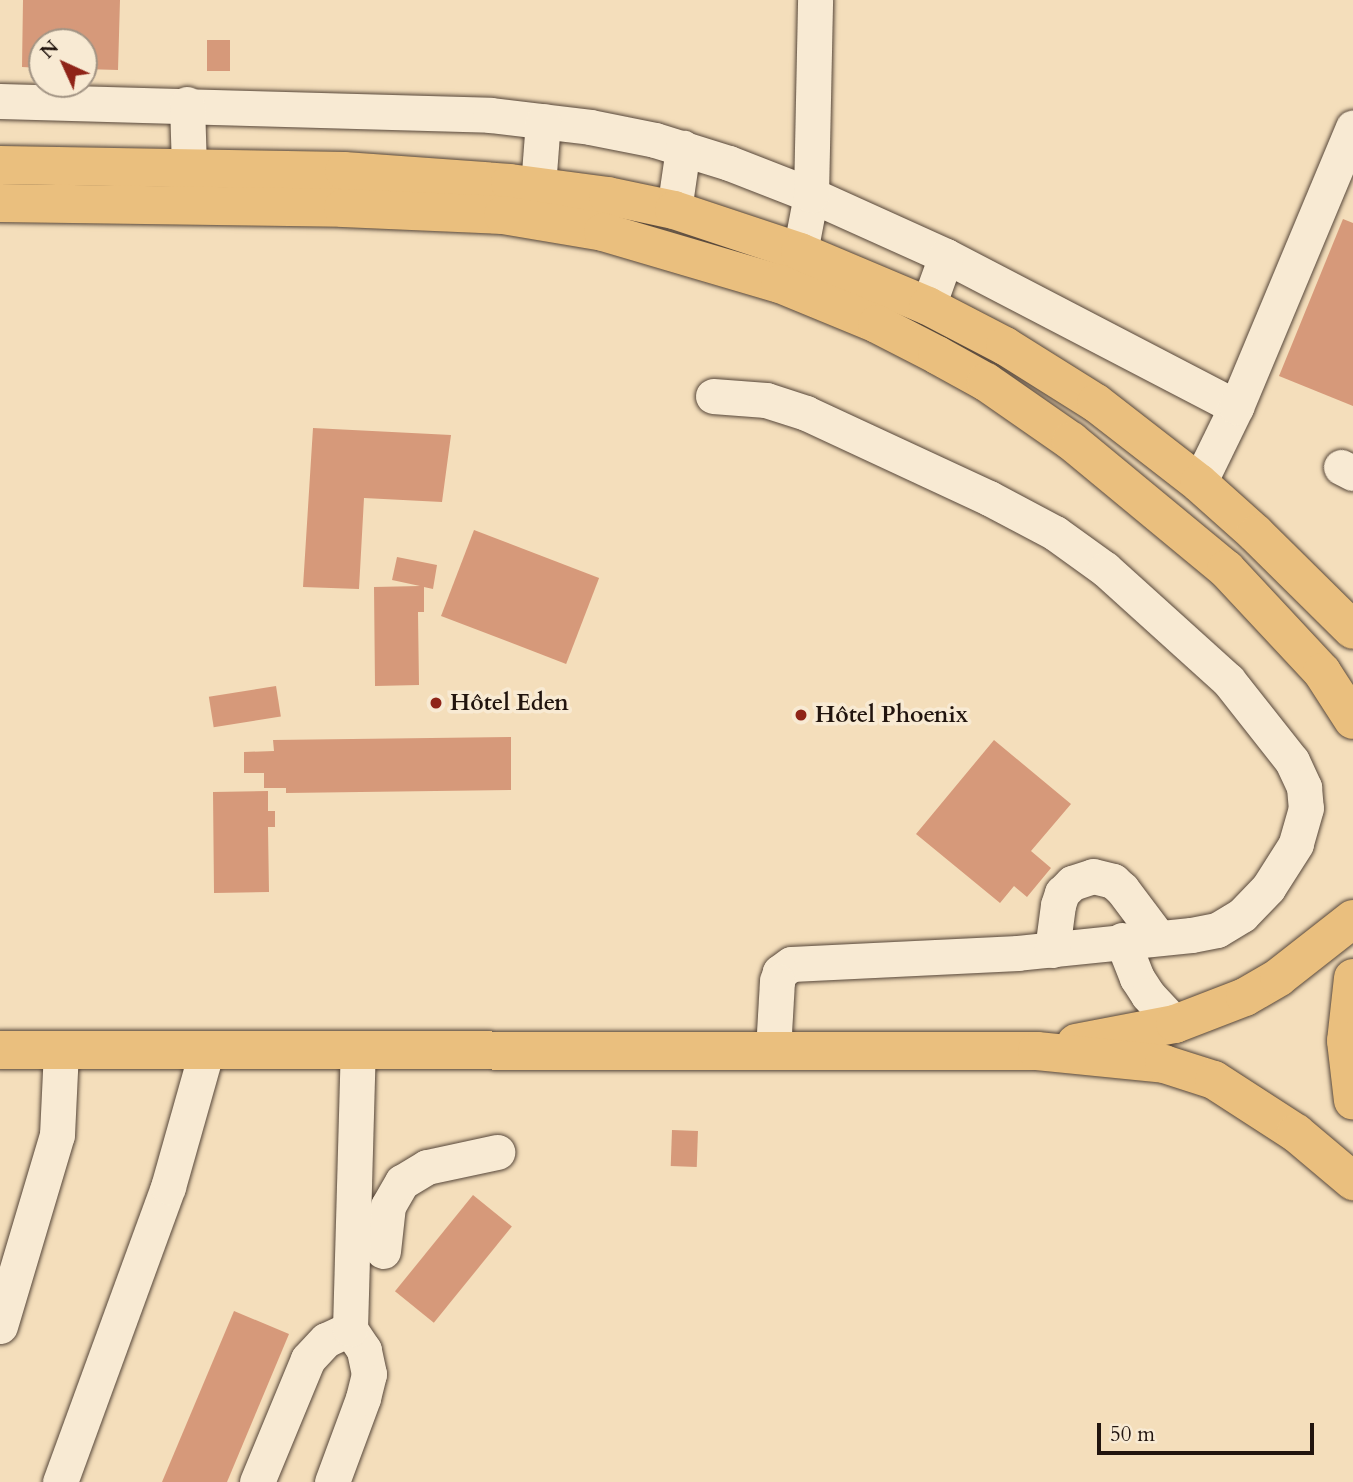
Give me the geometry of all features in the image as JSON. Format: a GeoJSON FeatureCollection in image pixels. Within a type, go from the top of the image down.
{"type":"FeatureCollection","features":[{"type":"Feature","properties":{"kind":"main road"},"geometry":{"type":"LineString","coordinates":[[0,165],[344,171],[538,186],[608,196],[674,211],[800,252],[928,306],[1052,374],[1096,403],[1199,484],[1256,534],[1353,630]]}},
{"type":"Feature","properties":{"kind":"main road"},"geometry":{"type":"LineString","coordinates":[[0,203],[343,208],[503,215],[603,232],[780,284],[877,324],[937,355],[986,382],[1071,440],[1226,569],[1322,672],[1353,720]]}},
{"type":"Feature","properties":{"kind":"main road"},"geometry":{"type":"LineString","coordinates":[[1037,1051],[1175,1024],[1245,998],[1279,977],[1353,919]]}},
{"type":"Feature","properties":{"kind":"main road"},"geometry":{"type":"LineString","coordinates":[[1353,978],[1346,1041],[1353,1101]]}},
{"type":"Feature","properties":{"kind":"main road"},"geometry":{"type":"LineString","coordinates":[[0,1050],[1037,1051],[1164,1064],[1214,1080],[1296,1133],[1353,1181]]}},
{"type":"Feature","properties":{"kind":"lane"},"geometry":{"type":"LineString","coordinates":[[800,252],[811,195],[815,0]]}},
{"type":"Feature","properties":{"kind":"lane"},"geometry":{"type":"LineString","coordinates":[[0,101],[187,104],[490,115],[603,130],[683,148],[811,195],[946,256],[1236,407]]}},
{"type":"Feature","properties":{"kind":"lane"},"geometry":{"type":"LineString","coordinates":[[187,104],[189,169]]}},
{"type":"Feature","properties":{"kind":"lane"},"geometry":{"type":"LineString","coordinates":[[538,186],[543,121]]}},
{"type":"Feature","properties":{"kind":"lane"},"geometry":{"type":"LineString","coordinates":[[1199,484],[1236,407],[1353,127]]}},
{"type":"Feature","properties":{"kind":"lane"},"geometry":{"type":"LineString","coordinates":[[674,211],[683,148]]}},
{"type":"Feature","properties":{"kind":"lane"},"geometry":{"type":"LineString","coordinates":[[928,306],[946,256]]}},
{"type":"Feature","properties":{"kind":"lane"},"geometry":{"type":"LineString","coordinates":[[713,396],[766,400],[806,413],[1012,509],[1055,533],[1105,569],[1228,680],[1268,727],[1292,761],[1304,786],[1306,808],[1296,844],[1268,888],[1242,915],[1217,930],[1052,950],[791,964],[780,972],[777,981],[773,1050]]}},
{"type":"Feature","properties":{"kind":"lane"},"geometry":{"type":"LineString","coordinates":[[1052,950],[1062,893],[1072,883],[1093,876],[1113,881],[1122,889],[1158,937]]}},
{"type":"Feature","properties":{"kind":"lane"},"geometry":{"type":"LineString","coordinates":[[1122,940],[1137,978],[1154,1003],[1175,1024]]}},
{"type":"Feature","properties":{"kind":"lane"},"geometry":{"type":"LineString","coordinates":[[0,1326],[57,1135],[61,1049]]}},
{"type":"Feature","properties":{"kind":"lane"},"geometry":{"type":"LineString","coordinates":[[60,1482],[168,1187],[207,1049]]}},
{"type":"Feature","properties":{"kind":"lane"},"geometry":{"type":"LineString","coordinates":[[332,1482],[369,1374],[364,1350],[350,1329],[358,1050]]}},
{"type":"Feature","properties":{"kind":"lane"},"geometry":{"type":"LineString","coordinates":[[354,1199],[385,1236],[394,1193],[414,1172],[497,1152]]}},
{"type":"Feature","properties":{"kind":"lane"},"geometry":{"type":"LineString","coordinates":[[257,1482],[308,1359],[326,1340],[350,1329]]}},
{"type":"Feature","properties":{"kind":"building"},"geometry":{"type":"Polygon","coordinates":[[[23,0],[120,0],[118,70],[98,69],[98,28],[28,28],[28,67],[22,67],[23,0]]]}},
{"type":"Feature","properties":{"kind":"building"},"geometry":{"type":"Polygon","coordinates":[[[207,40],[230,40],[230,71],[207,71],[207,40]]]}},
{"type":"Feature","properties":{"kind":"building"},"geometry":{"type":"Polygon","coordinates":[[[1343,219],[1353,223],[1353,406],[1279,376],[1343,219]]]}},
{"type":"Feature","properties":{"kind":"building"},"geometry":{"type":"Polygon","coordinates":[[[313,428],[451,435],[442,502],[364,498],[359,589],[303,587],[313,428]]]}},
{"type":"Feature","properties":{"kind":"building"},"geometry":{"type":"Polygon","coordinates":[[[474,530],[599,578],[566,664],[441,616],[474,530]]]}},
{"type":"Feature","properties":{"kind":"building"},"geometry":{"type":"Polygon","coordinates":[[[397,557],[437,565],[433,589],[424,587],[424,612],[418,612],[419,685],[375,686],[374,587],[420,586],[392,580],[397,557]]]}},
{"type":"Feature","properties":{"kind":"building"},"geometry":{"type":"Polygon","coordinates":[[[276,686],[281,717],[214,727],[209,697],[276,686]]]}},
{"type":"Feature","properties":{"kind":"building"},"geometry":{"type":"Polygon","coordinates":[[[511,737],[511,790],[286,793],[286,788],[264,788],[264,773],[244,773],[244,752],[274,751],[273,740],[511,737]]]}},
{"type":"Feature","properties":{"kind":"building"},"geometry":{"type":"Polygon","coordinates":[[[994,740],[1071,804],[1031,851],[1051,868],[1027,897],[1014,886],[1000,903],[916,834],[994,740]]]}},
{"type":"Feature","properties":{"kind":"building"},"geometry":{"type":"Polygon","coordinates":[[[268,791],[268,811],[275,811],[275,827],[268,827],[269,892],[214,893],[213,792],[268,791]]]}},
{"type":"Feature","properties":{"kind":"building"},"geometry":{"type":"Polygon","coordinates":[[[672,1130],[698,1131],[697,1167],[671,1166],[672,1130]]]}},
{"type":"Feature","properties":{"kind":"building"},"geometry":{"type":"Polygon","coordinates":[[[473,1195],[512,1226],[434,1323],[395,1291],[473,1195]]]}},
{"type":"Feature","properties":{"kind":"building"},"geometry":{"type":"Polygon","coordinates":[[[234,1311],[289,1334],[227,1482],[162,1482],[234,1311]]]}},
{"type":"Feature","properties":{"kind":"place","name":"Hôtel Eden"},"geometry":{"type":"Point","coordinates":[436,703]}},
{"type":"Feature","properties":{"kind":"place","name":"Hôtel Phoenix"},"geometry":{"type":"Point","coordinates":[801,715]}}]}
